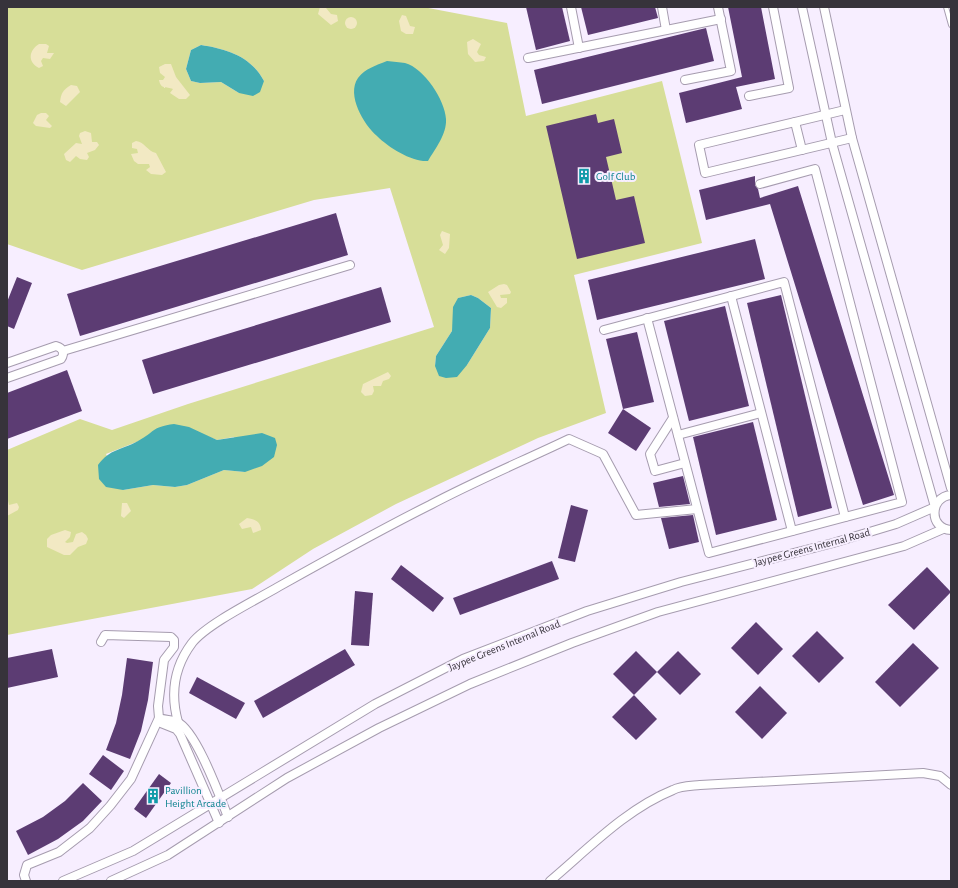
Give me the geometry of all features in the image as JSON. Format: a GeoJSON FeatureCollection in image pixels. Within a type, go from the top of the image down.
{"type":"FeatureCollection","features":[{"type":"Feature","properties":{"kind":"street"},"geometry":{"type":"LineString","coordinates":[[571,7],[579,48]]}},
{"type":"Feature","properties":{"kind":"street"},"geometry":{"type":"LineString","coordinates":[[662,7],[666,30]]}},
{"type":"Feature","properties":{"kind":"street"},"geometry":{"type":"LineString","coordinates":[[685,80],[731,71],[718,7]]}},
{"type":"Feature","properties":{"kind":"street"},"geometry":{"type":"LineString","coordinates":[[749,96],[789,88],[773,7]]}},
{"type":"Feature","properties":{"kind":"street"},"geometry":{"type":"LineString","coordinates":[[802,7],[832,142],[935,506]]}},
{"type":"Feature","properties":{"kind":"street"},"geometry":{"type":"LineString","coordinates":[[824,7],[852,138],[951,488]]}},
{"type":"Feature","properties":{"kind":"street"},"geometry":{"type":"LineString","coordinates":[[528,58],[721,19]]}},
{"type":"Feature","properties":{"kind":"street"},"geometry":{"type":"LineString","coordinates":[[845,110],[698,145],[705,173],[852,138]]}},
{"type":"Feature","properties":{"kind":"street"},"geometry":{"type":"LineString","coordinates":[[795,122],[802,150]]}},
{"type":"Feature","properties":{"kind":"street"},"geometry":{"type":"LineString","coordinates":[[647,318],[709,553],[902,502],[815,169],[760,184]]}},
{"type":"Feature","properties":{"kind":"street"},"geometry":{"type":"LineString","coordinates":[[63,351],[350,265]]}},
{"type":"Feature","properties":{"kind":"street"},"geometry":{"type":"LineString","coordinates":[[604,330],[784,282],[845,517]]}},
{"type":"Feature","properties":{"kind":"street"},"geometry":{"type":"LineString","coordinates":[[731,296],[792,531]]}},
{"type":"Feature","properties":{"kind":"street"},"geometry":{"type":"LineString","coordinates":[[7,362],[56,346],[60,347],[63,351]]}},
{"type":"Feature","properties":{"kind":"street"},"geometry":{"type":"LineString","coordinates":[[7,378],[60,359],[63,355],[63,351]]}},
{"type":"Feature","properties":{"kind":"street"},"geometry":{"type":"LineString","coordinates":[[678,435],[761,413]]}},
{"type":"Feature","properties":{"kind":"street"},"geometry":{"type":"LineString","coordinates":[[673,418],[650,454],[655,471],[685,463]]}},
{"type":"Feature","properties":{"kind":"street"},"geometry":{"type":"LineString","coordinates":[[178,722],[174,709],[176,670],[193,642],[203,632],[318,565],[431,504],[569,439],[603,454],[636,515],[697,508]]}},
{"type":"Feature","properties":{"kind":"street","name":"Jaypee Greens Internal Road"},"geometry":{"type":"LineString","coordinates":[[63,881],[132,852],[375,704],[463,659],[587,611],[681,582],[896,524],[935,506],[942,498],[951,496]]}},
{"type":"Feature","properties":{"kind":"street","name":"Jaypee Greens Internal Road"},"geometry":{"type":"LineString","coordinates":[[935,506],[934,517],[939,526],[947,529]]}},
{"type":"Feature","properties":{"kind":"street","name":"Jaypee Greens Internal Road"},"geometry":{"type":"LineString","coordinates":[[111,881],[168,855],[287,778],[379,728],[470,684],[572,643],[658,612],[904,546],[947,529]]}},
{"type":"Feature","properties":{"kind":"street"},"geometry":{"type":"LineString","coordinates":[[26,881],[24,874],[27,865],[59,852],[90,828],[110,806],[131,779],[158,720],[158,706],[164,660],[174,647],[174,640],[171,637],[105,635],[101,642]]}},
{"type":"Feature","properties":{"kind":"street"},"geometry":{"type":"LineString","coordinates":[[158,720],[178,722],[188,730],[228,817]]}},
{"type":"Feature","properties":{"kind":"street"},"geometry":{"type":"LineString","coordinates":[[158,720],[176,729],[180,734],[219,823]]}},
{"type":"Feature","properties":{"kind":"street"},"geometry":{"type":"LineString","coordinates":[[550,881],[615,826],[644,806],[674,789],[700,785],[923,773],[940,776],[951,785]]}},
{"type":"Feature","properties":{"kind":"lane"},"geometry":{"type":"LineString","coordinates":[[946,7],[951,25]]}},
{"type":"Feature","properties":{"kind":"green space"},"geometry":{"type":"Polygon","coordinates":[[[7,7],[423,7],[507,23],[526,116],[662,81],[702,243],[574,275],[606,413],[538,438],[396,504],[313,549],[252,589],[7,635],[7,450],[80,419],[112,430],[188,404],[434,327],[390,188],[314,200],[82,270],[7,244],[7,7]],[[201,45],[191,50],[186,69],[191,81],[200,83],[221,82],[239,93],[264,81],[259,72],[252,65],[237,55],[220,49],[201,45]],[[471,295],[458,298],[452,331],[436,356],[435,366],[467,365],[490,328],[491,308],[478,298],[471,295]],[[207,436],[139,441],[106,454],[123,490],[153,485],[175,487],[187,485],[224,470],[245,472],[234,437],[217,440],[207,436]]]}},
{"type":"Feature","properties":{"kind":"sand"},"geometry":{"type":"Polygon","coordinates":[[[320,7],[326,8],[331,14],[337,15],[338,21],[331,25],[318,14],[320,7]]]}},
{"type":"Feature","properties":{"kind":"sand"},"geometry":{"type":"Polygon","coordinates":[[[402,15],[406,16],[410,26],[415,27],[413,34],[406,34],[401,31],[399,21],[402,15]]]}},
{"type":"Feature","properties":{"kind":"sand"},"geometry":{"type":"Polygon","coordinates":[[[351,17],[355,19],[357,23],[355,27],[351,29],[347,27],[345,23],[347,19],[351,17]]]}},
{"type":"Feature","properties":{"kind":"sand"},"geometry":{"type":"Polygon","coordinates":[[[473,39],[481,44],[477,52],[479,55],[486,57],[484,61],[475,62],[468,54],[467,42],[473,39]]]}},
{"type":"Feature","properties":{"kind":"sand"},"geometry":{"type":"Polygon","coordinates":[[[39,44],[46,44],[49,46],[47,53],[54,53],[50,59],[43,58],[41,61],[43,66],[39,68],[33,63],[31,53],[39,44]]]}},
{"type":"Feature","properties":{"kind":"sand"},"geometry":{"type":"Polygon","coordinates":[[[165,64],[171,64],[176,77],[190,95],[186,99],[179,99],[170,93],[173,89],[161,85],[159,80],[163,80],[165,77],[160,73],[159,67],[165,64]]]}},
{"type":"Feature","properties":{"kind":"sand"},"geometry":{"type":"Polygon","coordinates":[[[71,85],[77,86],[80,92],[66,106],[60,102],[61,96],[64,90],[71,85]]]}},
{"type":"Feature","properties":{"kind":"sand"},"geometry":{"type":"Polygon","coordinates":[[[46,113],[49,116],[46,120],[52,126],[50,128],[36,126],[33,123],[37,115],[46,113]]]}},
{"type":"Feature","properties":{"kind":"sand"},"geometry":{"type":"Polygon","coordinates":[[[85,131],[91,133],[92,142],[97,142],[99,145],[95,150],[87,153],[89,157],[87,160],[80,159],[76,156],[70,162],[66,160],[64,154],[76,143],[82,144],[79,136],[80,133],[85,131]]]}},
{"type":"Feature","properties":{"kind":"sand"},"geometry":{"type":"Polygon","coordinates":[[[136,141],[142,143],[156,153],[166,172],[162,175],[151,174],[146,170],[150,167],[149,164],[138,164],[134,161],[131,154],[138,153],[137,149],[132,148],[132,143],[136,141]]]}},
{"type":"Feature","properties":{"kind":"sand"},"geometry":{"type":"Polygon","coordinates":[[[442,231],[450,234],[449,248],[445,254],[439,250],[443,245],[440,235],[442,231]]]}},
{"type":"Feature","properties":{"kind":"sand"},"geometry":{"type":"Polygon","coordinates":[[[499,285],[507,285],[511,292],[510,294],[500,295],[501,298],[507,298],[507,303],[501,308],[497,307],[488,292],[499,285]]]}},
{"type":"Feature","properties":{"kind":"sand"},"geometry":{"type":"Polygon","coordinates":[[[388,372],[391,376],[389,379],[383,381],[381,386],[373,386],[374,391],[372,395],[365,396],[361,392],[363,384],[388,372]]]}},
{"type":"Feature","properties":{"kind":"sand"},"geometry":{"type":"Polygon","coordinates":[[[7,497],[9,505],[17,503],[19,507],[18,510],[7,516],[7,497]]]}},
{"type":"Feature","properties":{"kind":"sand"},"geometry":{"type":"Polygon","coordinates":[[[122,503],[127,503],[131,511],[124,518],[121,516],[122,503]]]}},
{"type":"Feature","properties":{"kind":"sand"},"geometry":{"type":"Polygon","coordinates":[[[247,518],[257,521],[261,530],[253,533],[251,527],[242,529],[239,524],[247,518]]]}},
{"type":"Feature","properties":{"kind":"sand"},"geometry":{"type":"Polygon","coordinates":[[[65,530],[71,532],[70,537],[65,542],[67,543],[73,542],[76,534],[82,532],[88,539],[86,544],[78,547],[70,555],[64,555],[47,547],[47,539],[51,535],[65,530]]]}},
{"type":"Feature","properties":{"kind":"water"},"geometry":{"type":"Polygon","coordinates":[[[201,45],[220,49],[237,55],[252,65],[259,72],[264,81],[260,92],[253,96],[239,93],[221,82],[200,83],[191,81],[186,69],[191,50],[201,45]]]}},
{"type":"Feature","properties":{"kind":"water"},"geometry":{"type":"Polygon","coordinates":[[[387,61],[405,63],[419,71],[438,94],[442,103],[446,119],[445,130],[428,161],[408,157],[382,141],[367,125],[358,109],[354,93],[358,78],[368,70],[387,61]]]}},
{"type":"Feature","properties":{"kind":"water"},"geometry":{"type":"Polygon","coordinates":[[[471,295],[478,298],[491,308],[490,328],[467,365],[457,377],[446,378],[439,376],[435,366],[436,356],[452,331],[453,307],[458,298],[471,295]]]}},
{"type":"Feature","properties":{"kind":"water"},"geometry":{"type":"Polygon","coordinates":[[[174,424],[189,427],[217,440],[262,433],[275,438],[277,445],[274,457],[262,466],[245,472],[224,470],[187,485],[175,487],[153,485],[123,490],[106,487],[99,479],[98,465],[107,455],[138,441],[157,428],[174,424]]]}},
{"type":"Feature","properties":{"kind":"building"},"geometry":{"type":"Polygon","coordinates":[[[526,7],[562,7],[570,41],[536,50],[526,7]]]}},
{"type":"Feature","properties":{"kind":"building"},"geometry":{"type":"Polygon","coordinates":[[[581,7],[655,7],[658,18],[588,35],[581,7]]]}},
{"type":"Feature","properties":{"kind":"building"},"geometry":{"type":"Polygon","coordinates":[[[728,7],[761,7],[775,79],[736,87],[742,109],[686,123],[679,93],[742,77],[728,7]]]}},
{"type":"Feature","properties":{"kind":"building"},"geometry":{"type":"Polygon","coordinates":[[[706,28],[714,61],[542,104],[534,70],[706,28]]]}},
{"type":"Feature","properties":{"kind":"building","name":"Golf Club"},"geometry":{"type":"Polygon","coordinates":[[[596,114],[598,123],[614,119],[622,153],[606,157],[616,200],[634,196],[645,243],[577,259],[546,126],[596,114]]]}},
{"type":"Feature","properties":{"kind":"building"},"geometry":{"type":"Polygon","coordinates":[[[755,176],[755,185],[758,189],[760,198],[798,186],[894,495],[863,505],[770,204],[706,220],[699,190],[755,176]]]}},
{"type":"Feature","properties":{"kind":"building"},"geometry":{"type":"Polygon","coordinates":[[[336,213],[348,255],[80,336],[67,294],[336,213]]]}},
{"type":"Feature","properties":{"kind":"building"},"geometry":{"type":"Polygon","coordinates":[[[755,239],[765,279],[597,320],[588,280],[755,239]]]}},
{"type":"Feature","properties":{"kind":"building"},"geometry":{"type":"Polygon","coordinates":[[[17,277],[32,283],[14,329],[7,326],[7,302],[17,277]]]}},
{"type":"Feature","properties":{"kind":"building"},"geometry":{"type":"Polygon","coordinates":[[[381,287],[391,322],[153,394],[142,360],[381,287]]]}},
{"type":"Feature","properties":{"kind":"building"},"geometry":{"type":"Polygon","coordinates":[[[781,295],[832,508],[798,517],[747,303],[781,295]]]}},
{"type":"Feature","properties":{"kind":"building"},"geometry":{"type":"Polygon","coordinates":[[[725,306],[749,406],[689,421],[664,321],[725,306]]]}},
{"type":"Feature","properties":{"kind":"building"},"geometry":{"type":"Polygon","coordinates":[[[637,332],[654,402],[623,409],[606,339],[637,332]]]}},
{"type":"Feature","properties":{"kind":"building"},"geometry":{"type":"Polygon","coordinates":[[[67,370],[82,411],[7,439],[7,393],[67,370]]]}},
{"type":"Feature","properties":{"kind":"building"},"geometry":{"type":"Polygon","coordinates":[[[623,409],[651,428],[636,451],[608,433],[623,409]]]}},
{"type":"Feature","properties":{"kind":"building"},"geometry":{"type":"Polygon","coordinates":[[[753,422],[777,520],[716,535],[693,437],[753,422]]]}},
{"type":"Feature","properties":{"kind":"building"},"geometry":{"type":"Polygon","coordinates":[[[683,476],[690,504],[659,507],[653,483],[683,476]]]}},
{"type":"Feature","properties":{"kind":"building"},"geometry":{"type":"Polygon","coordinates":[[[571,505],[588,510],[575,562],[558,558],[571,505]]]}},
{"type":"Feature","properties":{"kind":"building"},"geometry":{"type":"Polygon","coordinates":[[[693,515],[699,542],[669,549],[661,518],[693,515]]]}},
{"type":"Feature","properties":{"kind":"building"},"geometry":{"type":"Polygon","coordinates":[[[552,561],[559,579],[460,615],[453,598],[552,561]]]}},
{"type":"Feature","properties":{"kind":"building"},"geometry":{"type":"Polygon","coordinates":[[[401,565],[444,598],[433,612],[391,579],[401,565]]]}},
{"type":"Feature","properties":{"kind":"building"},"geometry":{"type":"Polygon","coordinates":[[[927,567],[951,592],[914,630],[888,605],[927,567]]]}},
{"type":"Feature","properties":{"kind":"building"},"geometry":{"type":"Polygon","coordinates":[[[355,591],[373,593],[369,646],[351,645],[355,591]]]}},
{"type":"Feature","properties":{"kind":"building"},"geometry":{"type":"Polygon","coordinates":[[[756,622],[783,649],[758,675],[731,648],[756,622]]]}},
{"type":"Feature","properties":{"kind":"building"},"geometry":{"type":"Polygon","coordinates":[[[817,631],[844,658],[819,683],[792,656],[817,631]]]}},
{"type":"Feature","properties":{"kind":"building"},"geometry":{"type":"Polygon","coordinates":[[[913,643],[939,668],[900,707],[875,682],[913,643]]]}},
{"type":"Feature","properties":{"kind":"building"},"geometry":{"type":"Polygon","coordinates":[[[52,649],[58,677],[7,688],[7,658],[52,649]]]}},
{"type":"Feature","properties":{"kind":"building"},"geometry":{"type":"Polygon","coordinates":[[[345,649],[355,665],[263,718],[254,701],[345,649]]]}},
{"type":"Feature","properties":{"kind":"building"},"geometry":{"type":"Polygon","coordinates":[[[636,651],[657,672],[634,695],[613,674],[636,651]]]}},
{"type":"Feature","properties":{"kind":"building"},"geometry":{"type":"Polygon","coordinates":[[[678,651],[701,674],[680,695],[657,672],[678,651]]]}},
{"type":"Feature","properties":{"kind":"building"},"geometry":{"type":"Polygon","coordinates":[[[127,658],[153,662],[148,700],[141,731],[130,759],[106,750],[116,723],[122,695],[127,658]]]}},
{"type":"Feature","properties":{"kind":"building"},"geometry":{"type":"Polygon","coordinates":[[[197,677],[245,703],[236,719],[189,693],[197,677]]]}},
{"type":"Feature","properties":{"kind":"building"},"geometry":{"type":"Polygon","coordinates":[[[760,686],[787,713],[762,739],[735,712],[760,686]]]}},
{"type":"Feature","properties":{"kind":"building"},"geometry":{"type":"Polygon","coordinates":[[[634,695],[657,719],[636,740],[612,717],[634,695]]]}},
{"type":"Feature","properties":{"kind":"building"},"geometry":{"type":"Polygon","coordinates":[[[103,755],[124,771],[111,790],[89,774],[103,755]]]}},
{"type":"Feature","properties":{"kind":"building","name":"Pavillion Height Arcade"},"geometry":{"type":"Polygon","coordinates":[[[159,774],[171,783],[146,818],[134,809],[159,774]]]}},
{"type":"Feature","properties":{"kind":"building"},"geometry":{"type":"Polygon","coordinates":[[[83,783],[102,801],[83,821],[58,839],[28,855],[16,831],[43,817],[65,801],[83,783]]]}},
{"type":"Feature","properties":{"kind":"place","name":"Golf Club"},"geometry":{"type":"Point","coordinates":[584,176]}},
{"type":"Feature","properties":{"kind":"place","name":"Pavillion Height Arcade"},"geometry":{"type":"Point","coordinates":[153,796]}}]}
